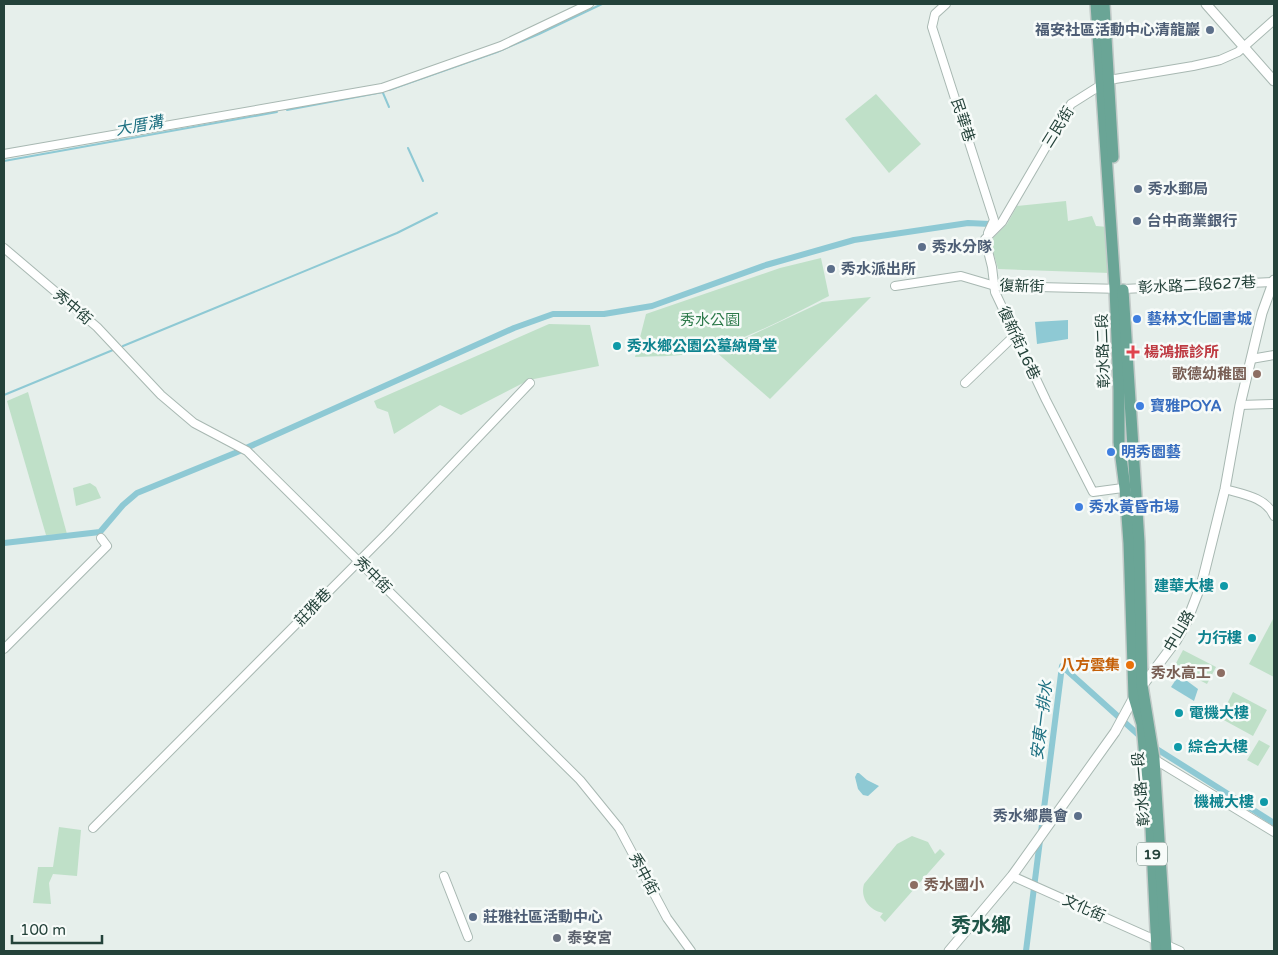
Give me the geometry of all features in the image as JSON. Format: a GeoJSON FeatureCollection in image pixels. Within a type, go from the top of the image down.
{"type":"FeatureCollection","features":[{"type":"Feature","properties":{"kind":"main road","name":"彰水路二段"},"geometry":{"type":"LineString","coordinates":[[1096,4],[1105,82],[1120,288],[1142,685]]}},
{"type":"Feature","properties":{"kind":"main road","name":"彰水路二段"},"geometry":{"type":"LineString","coordinates":[[1104,4],[1105,82]]}},
{"type":"Feature","properties":{"kind":"main road","name":"彰水路二段"},"geometry":{"type":"LineString","coordinates":[[1134,543],[1134,697]]}},
{"type":"Feature","properties":{"kind":"main road","name":"彰水路一段"},"geometry":{"type":"LineString","coordinates":[[1142,685],[1151,732],[1150,758],[1161,947]]}},
{"type":"Feature","properties":{"kind":"main road","name":"彰水路一段"},"geometry":{"type":"LineString","coordinates":[[1134,697],[1150,758]]}},
{"type":"Feature","properties":{"kind":"street"},"geometry":{"type":"LineString","coordinates":[[4,154],[382,88],[501,46],[589,4]]}},
{"type":"Feature","properties":{"kind":"street","name":"民華巷"},"geometry":{"type":"LineString","coordinates":[[946,4],[936,14],[932,27],[994,220],[985,239]]}},
{"type":"Feature","properties":{"kind":"street"},"geometry":{"type":"LineString","coordinates":[[1206,4],[1274,81]]}},
{"type":"Feature","properties":{"kind":"street","name":"三民街"},"geometry":{"type":"LineString","coordinates":[[985,239],[1002,222],[1071,104],[1105,82],[1220,60],[1238,52],[1274,20]]}},
{"type":"Feature","properties":{"kind":"street"},"geometry":{"type":"LineString","coordinates":[[985,239],[995,286]]}},
{"type":"Feature","properties":{"kind":"street","name":"秀中街"},"geometry":{"type":"LineString","coordinates":[[4,248],[97,327],[161,395],[194,423],[247,451],[490,694],[580,780],[619,828],[667,918],[691,951]]}},
{"type":"Feature","properties":{"kind":"street","name":"復新街"},"geometry":{"type":"LineString","coordinates":[[895,286],[961,276],[995,286],[1120,288]]}},
{"type":"Feature","properties":{"kind":"street","name":"彰水路二段627巷"},"geometry":{"type":"LineString","coordinates":[[1120,288],[1274,281]]}},
{"type":"Feature","properties":{"kind":"street","name":"中山路"},"geometry":{"type":"LineString","coordinates":[[949,951],[1012,876],[1115,732],[1142,685],[1176,641],[1195,604],[1225,489],[1240,405],[1262,313],[1274,281]]}},
{"type":"Feature","properties":{"kind":"street","name":"復新街16巷"},"geometry":{"type":"LineString","coordinates":[[995,286],[995,292],[1015,335],[1093,492],[1130,487]]}},
{"type":"Feature","properties":{"kind":"street"},"geometry":{"type":"LineString","coordinates":[[965,383],[1015,335]]}},
{"type":"Feature","properties":{"kind":"street"},"geometry":{"type":"LineString","coordinates":[[1251,359],[1274,354]]}},
{"type":"Feature","properties":{"kind":"street","name":"莊雅巷"},"geometry":{"type":"LineString","coordinates":[[93,828],[388,532],[530,383]]}},
{"type":"Feature","properties":{"kind":"street"},"geometry":{"type":"LineString","coordinates":[[1240,405],[1274,404]]}},
{"type":"Feature","properties":{"kind":"street"},"geometry":{"type":"LineString","coordinates":[[1225,489],[1252,497],[1264,503],[1274,516]]}},
{"type":"Feature","properties":{"kind":"street"},"geometry":{"type":"LineString","coordinates":[[4,649],[107,546],[100,538]]}},
{"type":"Feature","properties":{"kind":"street"},"geometry":{"type":"LineString","coordinates":[[1150,758],[1274,832]]}},
{"type":"Feature","properties":{"kind":"street"},"geometry":{"type":"LineString","coordinates":[[444,876],[468,937]]}},
{"type":"Feature","properties":{"kind":"street","name":"文化街"},"geometry":{"type":"LineString","coordinates":[[1012,876],[1161,947],[1180,951]]}},
{"type":"Feature","properties":{"kind":"green space"},"geometry":{"type":"Polygon","coordinates":[[[876,94],[921,144],[889,173],[845,119],[876,94]]]}},
{"type":"Feature","properties":{"kind":"green space"},"geometry":{"type":"Polygon","coordinates":[[[1066,201],[1068,221],[1092,216],[1096,226],[1108,227],[1110,273],[998,269],[991,244],[992,239],[1007,224],[1017,206],[1066,201]]]}},
{"type":"Feature","properties":{"kind":"green space","name":"秀水公園"},"geometry":{"type":"Polygon","coordinates":[[[821,258],[829,296],[763,329],[711,349],[678,355],[635,357],[646,314],[780,268],[821,258]]]}},
{"type":"Feature","properties":{"kind":"green space"},"geometry":{"type":"Polygon","coordinates":[[[871,297],[770,399],[716,352],[822,302],[871,297]]]}},
{"type":"Feature","properties":{"kind":"green space"},"geometry":{"type":"Polygon","coordinates":[[[549,324],[590,325],[599,366],[529,380],[461,415],[440,405],[394,434],[388,412],[377,408],[374,401],[549,324]]]}},
{"type":"Feature","properties":{"kind":"green space"},"geometry":{"type":"Polygon","coordinates":[[[28,392],[67,534],[46,535],[7,401],[28,392]]]}},
{"type":"Feature","properties":{"kind":"green space"},"geometry":{"type":"Polygon","coordinates":[[[90,483],[96,487],[101,498],[76,506],[73,488],[90,483]]]}},
{"type":"Feature","properties":{"kind":"green space"},"geometry":{"type":"Polygon","coordinates":[[[1274,620],[1274,677],[1249,664],[1274,620]]]}},
{"type":"Feature","properties":{"kind":"green space"},"geometry":{"type":"Polygon","coordinates":[[[1183,650],[1216,667],[1207,684],[1174,667],[1183,650]]]}},
{"type":"Feature","properties":{"kind":"green space"},"geometry":{"type":"Polygon","coordinates":[[[1233,692],[1267,710],[1253,736],[1220,718],[1233,692]]]}},
{"type":"Feature","properties":{"kind":"green space"},"geometry":{"type":"Polygon","coordinates":[[[1259,740],[1270,746],[1258,766],[1247,760],[1259,740]]]}},
{"type":"Feature","properties":{"kind":"green space"},"geometry":{"type":"Polygon","coordinates":[[[59,827],[81,830],[77,876],[53,874],[49,883],[51,904],[33,903],[38,867],[53,867],[59,827]]]}},
{"type":"Feature","properties":{"kind":"green space"},"geometry":{"type":"Polygon","coordinates":[[[912,836],[928,842],[935,854],[940,849],[945,854],[885,922],[880,917],[883,913],[867,903],[863,894],[864,884],[897,844],[912,836]]]}},
{"type":"Feature","properties":{"kind":"water"},"geometry":{"type":"Polygon","coordinates":[[[1068,320],[1068,339],[1037,344],[1035,322],[1068,320]]]}},
{"type":"Feature","properties":{"kind":"water"},"geometry":{"type":"Polygon","coordinates":[[[1179,675],[1198,689],[1194,701],[1171,687],[1179,675]]]}},
{"type":"Feature","properties":{"kind":"water"},"geometry":{"type":"Polygon","coordinates":[[[857,773],[879,786],[868,796],[863,795],[858,789],[855,777],[857,773]]]}},
{"type":"Feature","properties":{"kind":"waterway","name":"大厝溝"},"geometry":{"type":"LineString","coordinates":[[389,90],[497,52],[602,4]]}},
{"type":"Feature","properties":{"kind":"waterway","name":"大厝溝"},"geometry":{"type":"LineString","coordinates":[[287,110],[383,92]]}},
{"type":"Feature","properties":{"kind":"waterway"},"geometry":{"type":"LineString","coordinates":[[383,93],[389,107]]}},
{"type":"Feature","properties":{"kind":"waterway","name":"大厝溝"},"geometry":{"type":"LineString","coordinates":[[4,161],[277,112]]}},
{"type":"Feature","properties":{"kind":"waterway"},"geometry":{"type":"LineString","coordinates":[[408,148],[423,181]]}},
{"type":"Feature","properties":{"kind":"waterway"},"geometry":{"type":"LineString","coordinates":[[123,346],[397,233],[437,213]]}},
{"type":"Feature","properties":{"kind":"waterway"},"geometry":{"type":"LineString","coordinates":[[4,543],[100,532],[123,505],[137,493],[235,453],[514,328],[553,314],[604,314],[652,306],[766,265],[854,240],[968,223],[990,224]]}},
{"type":"Feature","properties":{"kind":"waterway"},"geometry":{"type":"LineString","coordinates":[[4,395],[113,350]]}},
{"type":"Feature","properties":{"kind":"waterway","name":"安東一排水"},"geometry":{"type":"LineString","coordinates":[[1026,951],[1062,666],[1142,738]]}},
{"type":"Feature","properties":{"kind":"waterway","name":"安東一排水"},"geometry":{"type":"LineString","coordinates":[[1152,746],[1274,823]]}},
{"type":"Feature","properties":{"kind":"place","name":"福安社區活動中心清龍巖"},"geometry":{"type":"Point","coordinates":[1210,30]}},
{"type":"Feature","properties":{"kind":"place","name":"秀水郵局"},"geometry":{"type":"Point","coordinates":[1138,189]}},
{"type":"Feature","properties":{"kind":"place","name":"台中商業銀行"},"geometry":{"type":"Point","coordinates":[1137,221]}},
{"type":"Feature","properties":{"kind":"place","name":"秀水分隊"},"geometry":{"type":"Point","coordinates":[922,247]}},
{"type":"Feature","properties":{"kind":"place","name":"秀水派出所"},"geometry":{"type":"Point","coordinates":[831,269]}},
{"type":"Feature","properties":{"kind":"place","name":"藝林文化圖書城"},"geometry":{"type":"Point","coordinates":[1137,319]}},
{"type":"Feature","properties":{"kind":"place","name":"秀水鄉公園公墓納骨堂"},"geometry":{"type":"Point","coordinates":[617,346]}},
{"type":"Feature","properties":{"kind":"place","name":"楊鴻振診所"},"geometry":{"type":"Point","coordinates":[1133,352]}},
{"type":"Feature","properties":{"kind":"place","name":"歌德幼稚園"},"geometry":{"type":"Point","coordinates":[1257,374]}},
{"type":"Feature","properties":{"kind":"place","name":"寶雅POYA"},"geometry":{"type":"Point","coordinates":[1140,406]}},
{"type":"Feature","properties":{"kind":"place","name":"明秀園藝"},"geometry":{"type":"Point","coordinates":[1111,452]}},
{"type":"Feature","properties":{"kind":"place","name":"秀水黃昏市場"},"geometry":{"type":"Point","coordinates":[1079,507]}},
{"type":"Feature","properties":{"kind":"place","name":"建華大樓"},"geometry":{"type":"Point","coordinates":[1224,586]}},
{"type":"Feature","properties":{"kind":"place","name":"力行樓"},"geometry":{"type":"Point","coordinates":[1252,638]}},
{"type":"Feature","properties":{"kind":"place","name":"八方雲集"},"geometry":{"type":"Point","coordinates":[1130,665]}},
{"type":"Feature","properties":{"kind":"place","name":"秀水高工"},"geometry":{"type":"Point","coordinates":[1221,673]}},
{"type":"Feature","properties":{"kind":"place","name":"電機大樓"},"geometry":{"type":"Point","coordinates":[1179,713]}},
{"type":"Feature","properties":{"kind":"place","name":"綜合大樓"},"geometry":{"type":"Point","coordinates":[1178,747]}},
{"type":"Feature","properties":{"kind":"place","name":"機械大樓"},"geometry":{"type":"Point","coordinates":[1264,802]}},
{"type":"Feature","properties":{"kind":"place","name":"秀水鄉農會"},"geometry":{"type":"Point","coordinates":[1078,816]}},
{"type":"Feature","properties":{"kind":"place","name":"秀水國小"},"geometry":{"type":"Point","coordinates":[914,885]}},
{"type":"Feature","properties":{"kind":"place","name":"莊雅社區活動中心"},"geometry":{"type":"Point","coordinates":[473,917]}},
{"type":"Feature","properties":{"kind":"place","name":"泰安宮"},"geometry":{"type":"Point","coordinates":[557,938]}},
{"type":"Feature","properties":{"kind":"district","name":"秀水鄉"},"geometry":{"type":"Point","coordinates":[981,925]}}]}
